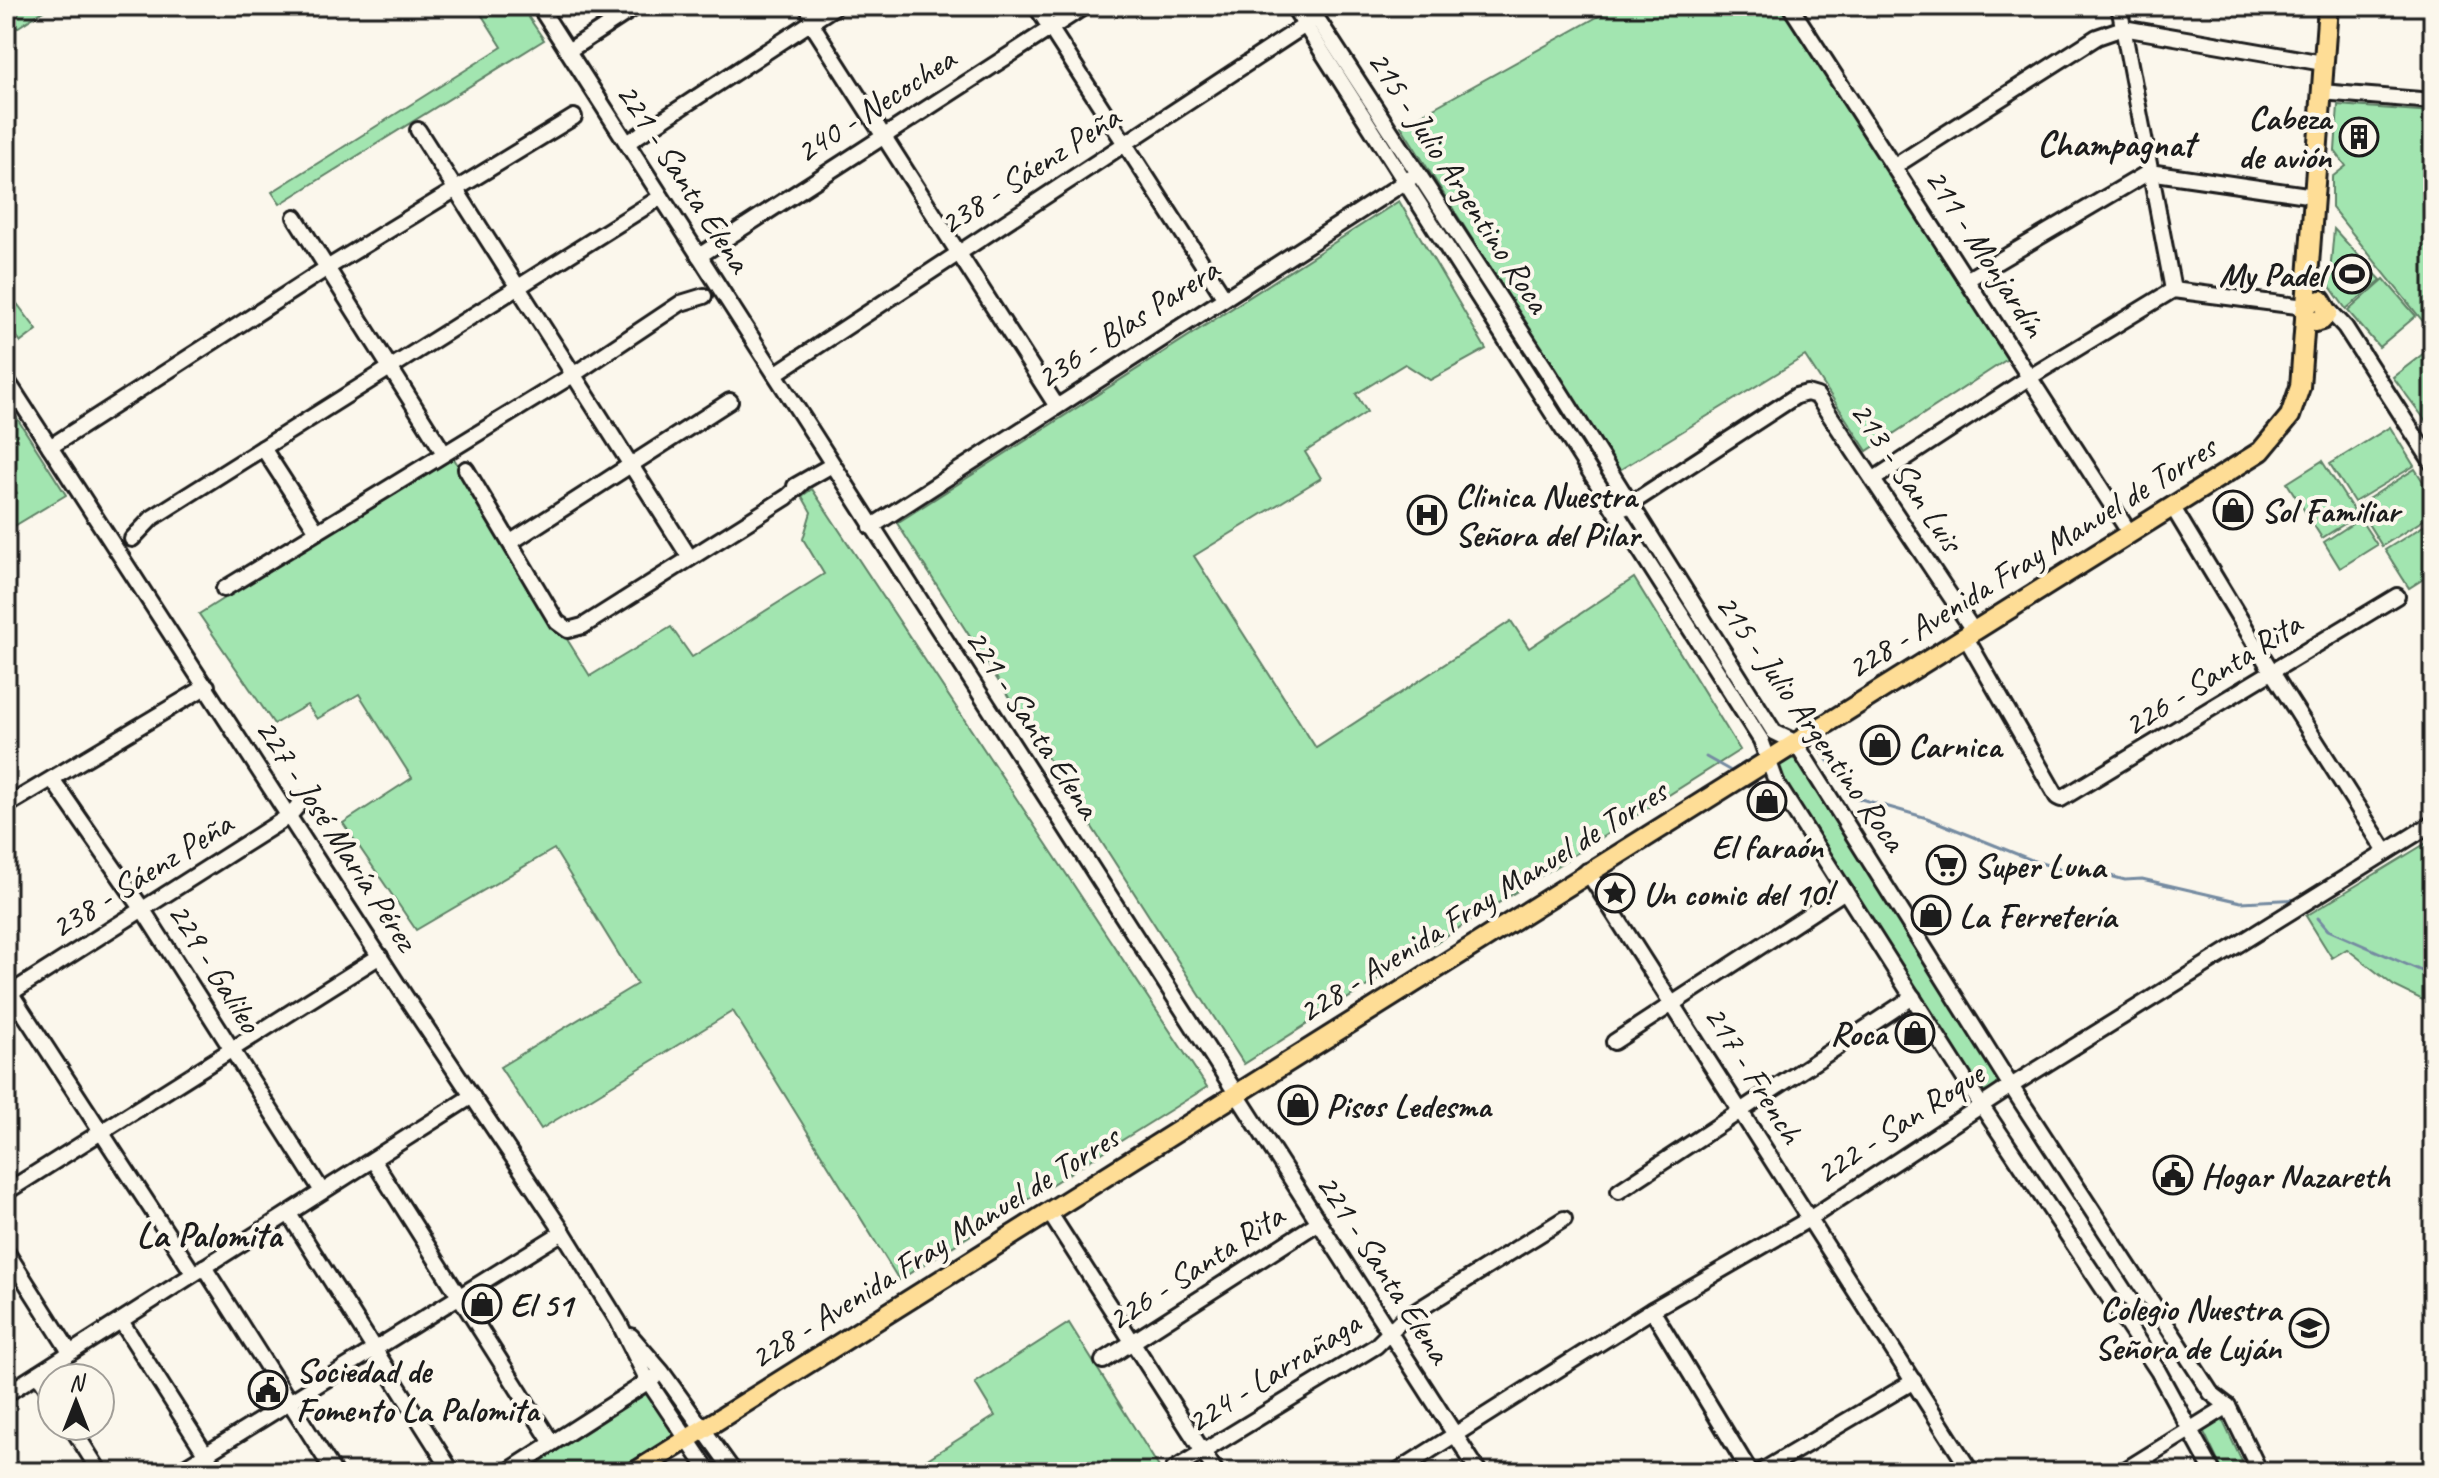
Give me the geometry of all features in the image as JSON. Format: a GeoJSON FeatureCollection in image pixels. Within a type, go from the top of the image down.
{"type":"FeatureCollection","features":[{"type":"Feature","properties":{"kind":"main road"},"geometry":{"type":"LineString","coordinates":[[2316,311],[2310,255],[2328,6]]}},
{"type":"Feature","properties":{"kind":"main road","name":"228 - Avenida Fray Manuel de Torres"},"geometry":{"type":"LineString","coordinates":[[635,1472],[1587,871],[2250,459],[2280,432],[2298,395],[2304,342],[2316,311]]}},
{"type":"Feature","properties":{"kind":"street","name":"221 - Santa Elena"},"geometry":{"type":"LineString","coordinates":[[539,6],[1479,1472]]}},
{"type":"Feature","properties":{"kind":"street"},"geometry":{"type":"LineString","coordinates":[[568,51],[637,6]]}},
{"type":"Feature","properties":{"kind":"street"},"geometry":{"type":"LineString","coordinates":[[808,6],[815,29],[1056,405]]}},
{"type":"Feature","properties":{"kind":"street"},"geometry":{"type":"LineString","coordinates":[[627,143],[836,6]]}},
{"type":"Feature","properties":{"kind":"street"},"geometry":{"type":"LineString","coordinates":[[1036,6],[1224,297]]}},
{"type":"Feature","properties":{"kind":"street","name":"240 - Necochea"},"geometry":{"type":"LineString","coordinates":[[699,256],[1085,6]]}},
{"type":"Feature","properties":{"kind":"street","name":"215 - Julio Argentino Roca"},"geometry":{"type":"LineString","coordinates":[[1293,6],[1311,16],[1624,509],[1774,732],[1795,742],[2011,1086],[2211,1393],[2228,1406],[2260,1472]]}},
{"type":"Feature","properties":{"kind":"street","name":"211 - Monjardín"},"geometry":{"type":"LineString","coordinates":[[1790,6],[2129,532]]}},
{"type":"Feature","properties":{"kind":"street"},"geometry":{"type":"LineString","coordinates":[[2119,6],[2173,290]]}},
{"type":"Feature","properties":{"kind":"street","name":"238 - Sáenz Peña"},"geometry":{"type":"LineString","coordinates":[[775,374],[1124,145],[1311,16]]}},
{"type":"Feature","properties":{"kind":"street"},"geometry":{"type":"LineString","coordinates":[[1895,166],[2097,37],[2123,28],[2323,63]]}},
{"type":"Feature","properties":{"kind":"street"},"geometry":{"type":"LineString","coordinates":[[2321,92],[2433,101]]}},
{"type":"Feature","properties":{"kind":"street"},"geometry":{"type":"LineString","coordinates":[[50,447],[327,268],[574,117]]}},
{"type":"Feature","properties":{"kind":"street"},"geometry":{"type":"LineString","coordinates":[[418,130],[688,555]]}},
{"type":"Feature","properties":{"kind":"street"},"geometry":{"type":"LineString","coordinates":[[1968,279],[2149,172],[2314,196]]}},
{"type":"Feature","properties":{"kind":"street","name":"236 - Blas Parera"},"geometry":{"type":"LineString","coordinates":[[871,527],[1412,177]]}},
{"type":"Feature","properties":{"kind":"street"},"geometry":{"type":"LineString","coordinates":[[132,539],[152,518],[661,197]]}},
{"type":"Feature","properties":{"kind":"street"},"geometry":{"type":"LineString","coordinates":[[295,217],[444,453]]}},
{"type":"Feature","properties":{"kind":"street"},"geometry":{"type":"LineString","coordinates":[[224,589],[444,453],[575,379],[681,303],[704,296],[719,287]]}},
{"type":"Feature","properties":{"kind":"street"},"geometry":{"type":"LineString","coordinates":[[1874,479],[2030,377],[2173,290],[2316,311],[2345,327],[2433,464]]}},
{"type":"Feature","properties":{"kind":"street","name":"227 - José María Pérez"},"geometry":{"type":"LineString","coordinates":[[6,379],[563,1232],[618,1321],[648,1381],[709,1472]]}},
{"type":"Feature","properties":{"kind":"street","name":"213 - San Luis"},"geometry":{"type":"LineString","coordinates":[[1624,509],[1796,396],[1807,393],[1817,396],[1874,479],[1969,633],[2057,797]]}},
{"type":"Feature","properties":{"kind":"street"},"geometry":{"type":"LineString","coordinates":[[511,542],[730,401]]}},
{"type":"Feature","properties":{"kind":"street"},"geometry":{"type":"LineString","coordinates":[[263,448],[316,530]]}},
{"type":"Feature","properties":{"kind":"street"},"geometry":{"type":"LineString","coordinates":[[466,469],[557,622],[570,623],[688,555],[771,496],[802,483],[832,465]]}},
{"type":"Feature","properties":{"kind":"street"},"geometry":{"type":"LineString","coordinates":[[2172,506],[2386,852]]}},
{"type":"Feature","properties":{"kind":"street","name":"215 - Julio Argentino Roca"},"geometry":{"type":"LineString","coordinates":[[1624,509],[1761,740],[1777,784],[2191,1428],[2213,1472]]}},
{"type":"Feature","properties":{"kind":"street","name":"226 - Santa Rita"},"geometry":{"type":"LineString","coordinates":[[2057,797],[2068,798],[2397,596]]}},
{"type":"Feature","properties":{"kind":"street"},"geometry":{"type":"LineString","coordinates":[[6,806],[207,686]]}},
{"type":"Feature","properties":{"kind":"street","name":"229 - Galileo"},"geometry":{"type":"LineString","coordinates":[[52,779],[143,910],[322,1191]]}},
{"type":"Feature","properties":{"kind":"street","name":"238 - Sáenz Peña"},"geometry":{"type":"LineString","coordinates":[[8,991],[143,910],[289,816],[303,800]]}},
{"type":"Feature","properties":{"kind":"street","name":"222 - San Roque"},"geometry":{"type":"LineString","coordinates":[[1396,1472],[1652,1310],[1809,1219],[1981,1105],[2433,823]]}},
{"type":"Feature","properties":{"kind":"street","name":"217 - French"},"geometry":{"type":"LineString","coordinates":[[1587,871],[1971,1472]]}},
{"type":"Feature","properties":{"kind":"street"},"geometry":{"type":"LineString","coordinates":[[1614,1042],[1845,891]]}},
{"type":"Feature","properties":{"kind":"street"},"geometry":{"type":"LineString","coordinates":[[6,1192],[380,956]]}},
{"type":"Feature","properties":{"kind":"street"},"geometry":{"type":"LineString","coordinates":[[8,991],[101,1132],[290,1402],[334,1472]]}},
{"type":"Feature","properties":{"kind":"street"},"geometry":{"type":"LineString","coordinates":[[1619,1191],[1913,997]]}},
{"type":"Feature","properties":{"kind":"street"},"geometry":{"type":"LineString","coordinates":[[55,1362],[472,1096]]}},
{"type":"Feature","properties":{"kind":"street"},"geometry":{"type":"LineString","coordinates":[[373,1160],[552,1443]]}},
{"type":"Feature","properties":{"kind":"street"},"geometry":{"type":"LineString","coordinates":[[1049,1212],[1216,1472]]}},
{"type":"Feature","properties":{"kind":"street"},"geometry":{"type":"LineString","coordinates":[[289,1214],[452,1472]]}},
{"type":"Feature","properties":{"kind":"street","name":"224 - Larrañaga"},"geometry":{"type":"LineString","coordinates":[[1173,1470],[1376,1346],[1402,1320],[1564,1219]]}},
{"type":"Feature","properties":{"kind":"street","name":"226 - Santa Rita"},"geometry":{"type":"LineString","coordinates":[[1103,1361],[1319,1222]]}},
{"type":"Feature","properties":{"kind":"street"},"geometry":{"type":"LineString","coordinates":[[177,1472],[563,1232]]}},
{"type":"Feature","properties":{"kind":"street"},"geometry":{"type":"LineString","coordinates":[[6,1251],[70,1352]]}},
{"type":"Feature","properties":{"kind":"street"},"geometry":{"type":"LineString","coordinates":[[1652,1310],[1750,1472]]}},
{"type":"Feature","properties":{"kind":"street"},"geometry":{"type":"LineString","coordinates":[[121,1321],[217,1472]]}},
{"type":"Feature","properties":{"kind":"street","name":"227 - José María Pérez"},"geometry":{"type":"LineString","coordinates":[[618,1321],[662,1372],[734,1472]]}},
{"type":"Feature","properties":{"kind":"street"},"geometry":{"type":"LineString","coordinates":[[507,1472],[662,1372]]}},
{"type":"Feature","properties":{"kind":"street"},"geometry":{"type":"LineString","coordinates":[[6,1394],[36,1375]]}},
{"type":"Feature","properties":{"kind":"street"},"geometry":{"type":"LineString","coordinates":[[1760,1472],[1914,1381]]}},
{"type":"Feature","properties":{"kind":"street"},"geometry":{"type":"LineString","coordinates":[[2122,1472],[2228,1406]]}},
{"type":"Feature","properties":{"kind":"street"},"geometry":{"type":"LineString","coordinates":[[81,1442],[100,1472]]}},
{"type":"Feature","properties":{"kind":"green space"},"geometry":{"type":"Polygon","coordinates":[[[6,6],[51,6],[6,35],[6,6]]]}},
{"type":"Feature","properties":{"kind":"green space"},"geometry":{"type":"Polygon","coordinates":[[[476,6],[521,6],[544,40],[280,204],[272,192],[502,47],[476,6]]]}},
{"type":"Feature","properties":{"kind":"green space"},"geometry":{"type":"Polygon","coordinates":[[[1617,6],[1783,6],[2012,356],[1867,451],[1805,356],[1618,471],[1401,126],[1617,6]]]}},
{"type":"Feature","properties":{"kind":"green space"},"geometry":{"type":"Polygon","coordinates":[[[2338,105],[2433,112],[2433,334],[2332,208],[2332,177],[2346,166],[2335,151],[2338,105]]]}},
{"type":"Feature","properties":{"kind":"green space"},"geometry":{"type":"Polygon","coordinates":[[[1399,201],[1486,349],[1430,380],[1405,364],[1356,394],[1367,412],[1305,452],[1321,478],[1194,556],[1316,748],[1511,621],[1529,648],[1634,578],[1740,750],[1244,1064],[897,523],[1399,201]]]}},
{"type":"Feature","properties":{"kind":"green space","name":"My Padel"},"geometry":{"type":"Polygon","coordinates":[[[2334,229],[2381,280],[2346,309],[2329,285],[2334,229]]]}},
{"type":"Feature","properties":{"kind":"green space"},"geometry":{"type":"Polygon","coordinates":[[[2384,279],[2416,316],[2379,347],[2348,311],[2384,279]]]}},
{"type":"Feature","properties":{"kind":"green space"},"geometry":{"type":"Polygon","coordinates":[[[6,289],[37,330],[21,342],[6,322],[6,289]]]}},
{"type":"Feature","properties":{"kind":"green space"},"geometry":{"type":"Polygon","coordinates":[[[2432,347],[2433,428],[2432,429],[2393,377],[2432,347]]]}},
{"type":"Feature","properties":{"kind":"green space"},"geometry":{"type":"Polygon","coordinates":[[[6,401],[66,495],[6,531],[6,500],[17,493],[6,477],[6,401]]]}},
{"type":"Feature","properties":{"kind":"green space"},"geometry":{"type":"Polygon","coordinates":[[[2390,427],[2414,466],[2354,502],[2330,464],[2390,427]]]}},
{"type":"Feature","properties":{"kind":"green space"},"geometry":{"type":"Polygon","coordinates":[[[451,454],[590,676],[671,627],[692,657],[824,574],[803,539],[811,512],[802,496],[812,489],[1207,1087],[899,1280],[733,1011],[541,1129],[500,1067],[637,984],[554,849],[416,930],[343,823],[412,778],[359,694],[317,719],[307,705],[274,724],[199,614],[451,454]]]}},
{"type":"Feature","properties":{"kind":"green space"},"geometry":{"type":"Polygon","coordinates":[[[2322,461],[2357,516],[2322,538],[2287,483],[2322,461]]]}},
{"type":"Feature","properties":{"kind":"green space"},"geometry":{"type":"Polygon","coordinates":[[[2415,469],[2433,497],[2433,514],[2382,546],[2357,506],[2415,469]]]}},
{"type":"Feature","properties":{"kind":"green space"},"geometry":{"type":"Polygon","coordinates":[[[2360,519],[2377,545],[2340,568],[2324,542],[2360,519]]]}},
{"type":"Feature","properties":{"kind":"green space"},"geometry":{"type":"Polygon","coordinates":[[[2433,520],[2433,573],[2409,588],[2385,550],[2433,520]]]}},
{"type":"Feature","properties":{"kind":"green space"},"geometry":{"type":"Polygon","coordinates":[[[1790,757],[1797,761],[1997,1075],[1997,1088],[1981,1093],[1775,768],[1790,757]]]}},
{"type":"Feature","properties":{"kind":"green space"},"geometry":{"type":"Polygon","coordinates":[[[2433,839],[2433,1005],[2394,986],[2347,949],[2332,958],[2306,916],[2433,839]]]}},
{"type":"Feature","properties":{"kind":"green space"},"geometry":{"type":"Polygon","coordinates":[[[1069,1323],[1162,1472],[907,1472],[995,1416],[975,1383],[1069,1323]]]}},
{"type":"Feature","properties":{"kind":"green space"},"geometry":{"type":"Polygon","coordinates":[[[657,1387],[684,1428],[615,1472],[524,1472],[657,1387]]]}},
{"type":"Feature","properties":{"kind":"green space"},"geometry":{"type":"Polygon","coordinates":[[[2222,1419],[2247,1472],[2223,1472],[2202,1428],[2222,1419]]]}},
{"type":"Feature","properties":{"kind":"waterway"},"geometry":{"type":"LineString","coordinates":[[1813,740],[1854,797],[1927,818],[2034,861],[2061,869],[2077,867],[2125,880],[2142,879],[2241,902],[2302,899]]}},
{"type":"Feature","properties":{"kind":"waterway"},"geometry":{"type":"LineString","coordinates":[[1706,757],[1731,771],[1760,753]]}},
{"type":"Feature","properties":{"kind":"waterway"},"geometry":{"type":"LineString","coordinates":[[2318,918],[2328,930],[2433,976]]}},
{"type":"Feature","properties":{"kind":"place","name":"Cabeza de avión"},"geometry":{"type":"Point","coordinates":[2359,137]}},
{"type":"Feature","properties":{"kind":"place","name":"My Padel"},"geometry":{"type":"Point","coordinates":[2352,274]}},
{"type":"Feature","properties":{"kind":"place","name":"Sol Familiar"},"geometry":{"type":"Point","coordinates":[2233,510]}},
{"type":"Feature","properties":{"kind":"place","name":"Clinica Nuestra Señora del Pilar"},"geometry":{"type":"Point","coordinates":[1427,515]}},
{"type":"Feature","properties":{"kind":"place","name":"Carnica"},"geometry":{"type":"Point","coordinates":[1880,745]}},
{"type":"Feature","properties":{"kind":"place","name":"El faraón"},"geometry":{"type":"Point","coordinates":[1767,801]}},
{"type":"Feature","properties":{"kind":"place","name":"Super Luna"},"geometry":{"type":"Point","coordinates":[1946,865]}},
{"type":"Feature","properties":{"kind":"place","name":"Un comic del 10!"},"geometry":{"type":"Point","coordinates":[1615,893]}},
{"type":"Feature","properties":{"kind":"place","name":"La Ferretería"},"geometry":{"type":"Point","coordinates":[1931,915]}},
{"type":"Feature","properties":{"kind":"place","name":"Roca"},"geometry":{"type":"Point","coordinates":[1915,1033]}},
{"type":"Feature","properties":{"kind":"place","name":"Pisos Ledesma"},"geometry":{"type":"Point","coordinates":[1298,1105]}},
{"type":"Feature","properties":{"kind":"place","name":"Hogar Nazareth"},"geometry":{"type":"Point","coordinates":[2173,1175]}},
{"type":"Feature","properties":{"kind":"place","name":"El 51"},"geometry":{"type":"Point","coordinates":[482,1304]}},
{"type":"Feature","properties":{"kind":"place","name":"Colegio Nuestra Señora de Luján"},"geometry":{"type":"Point","coordinates":[2309,1328]}},
{"type":"Feature","properties":{"kind":"place","name":"Sociedad de Fomento La Palomita"},"geometry":{"type":"Point","coordinates":[268,1390]}},
{"type":"Feature","properties":{"kind":"district","name":"Champagnat"},"geometry":{"type":"Point","coordinates":[2116,144]}},
{"type":"Feature","properties":{"kind":"district","name":"La Palomita"},"geometry":{"type":"Point","coordinates":[209,1235]}}]}
